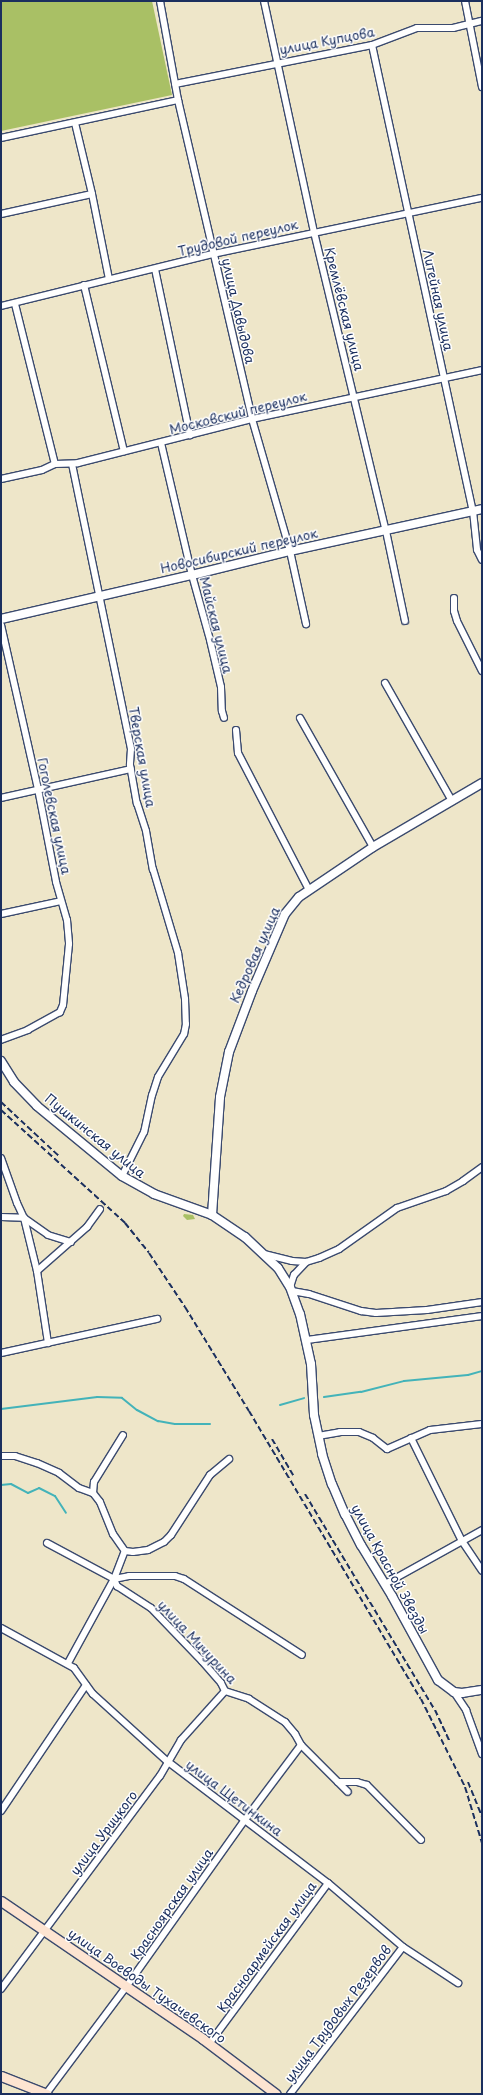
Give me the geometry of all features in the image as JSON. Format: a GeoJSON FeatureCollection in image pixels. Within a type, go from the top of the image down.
{"type":"FeatureCollection","features":[{"type":"Feature","properties":{"kind":"main road","name":"улица Воеводы Тухачевского"},"geometry":{"type":"LineString","coordinates":[[1,1901],[209,2044],[276,2094]]}},
{"type":"Feature","properties":{"kind":"main road"},"geometry":{"type":"LineString","coordinates":[[1,2076],[46,2094]]}},
{"type":"Feature","properties":{"kind":"street","name":"улица Давыдова"},"geometry":{"type":"LineString","coordinates":[[160,1],[178,100],[213,254],[252,419],[290,551],[306,624]]}},
{"type":"Feature","properties":{"kind":"street","name":"Кремлёвская улица"},"geometry":{"type":"LineString","coordinates":[[264,1],[314,232],[386,531],[405,621]]}},
{"type":"Feature","properties":{"kind":"street"},"geometry":{"type":"LineString","coordinates":[[465,1],[482,87]]}},
{"type":"Feature","properties":{"kind":"street","name":"улица Купцова"},"geometry":{"type":"LineString","coordinates":[[175,84],[277,62],[372,44],[417,28],[446,29],[470,25],[482,21]]}},
{"type":"Feature","properties":{"kind":"street","name":"Литейная улица"},"geometry":{"type":"LineString","coordinates":[[372,44],[473,511],[476,550],[482,560]]}},
{"type":"Feature","properties":{"kind":"street"},"geometry":{"type":"LineString","coordinates":[[1,138],[178,100]]}},
{"type":"Feature","properties":{"kind":"street"},"geometry":{"type":"LineString","coordinates":[[75,123],[92,194],[109,280]]}},
{"type":"Feature","properties":{"kind":"street"},"geometry":{"type":"LineString","coordinates":[[1,214],[92,194]]}},
{"type":"Feature","properties":{"kind":"street","name":"Трудовой переулок"},"geometry":{"type":"LineString","coordinates":[[1,306],[15,304],[84,285],[213,254],[482,198]]}},
{"type":"Feature","properties":{"kind":"street"},"geometry":{"type":"LineString","coordinates":[[155,269],[190,435]]}},
{"type":"Feature","properties":{"kind":"street"},"geometry":{"type":"LineString","coordinates":[[84,285],[124,451]]}},
{"type":"Feature","properties":{"kind":"street"},"geometry":{"type":"LineString","coordinates":[[15,304],[55,464]]}},
{"type":"Feature","properties":{"kind":"street","name":"Московский переулок"},"geometry":{"type":"LineString","coordinates":[[1,479],[42,470],[55,464],[72,464],[161,443],[252,419],[482,370]]}},
{"type":"Feature","properties":{"kind":"street","name":"Майская улица"},"geometry":{"type":"LineString","coordinates":[[161,443],[192,575],[210,640],[221,688],[222,711],[224,718]]}},
{"type":"Feature","properties":{"kind":"street","name":"Тверская улица"},"geometry":{"type":"LineString","coordinates":[[72,464],[131,749],[131,769],[137,803],[144,825],[153,869],[178,953],[185,999],[186,1030],[158,1077],[152,1095],[144,1132],[122,1176]]}},
{"type":"Feature","properties":{"kind":"street","name":"Новосибирский переулок"},"geometry":{"type":"LineString","coordinates":[[1,619],[290,551],[482,509]]}},
{"type":"Feature","properties":{"kind":"street"},"geometry":{"type":"LineString","coordinates":[[454,598],[454,611],[457,621],[482,671]]}},
{"type":"Feature","properties":{"kind":"street","name":"Гоголевская улица"},"geometry":{"type":"LineString","coordinates":[[1,625],[66,920],[69,944],[63,1005],[60,1012],[28,1030],[1,1040]]}},
{"type":"Feature","properties":{"kind":"street"},"geometry":{"type":"LineString","coordinates":[[385,683],[452,801]]}},
{"type":"Feature","properties":{"kind":"street"},"geometry":{"type":"LineString","coordinates":[[300,718],[373,847]]}},
{"type":"Feature","properties":{"kind":"street"},"geometry":{"type":"LineString","coordinates":[[236,730],[240,757],[309,890]]}},
{"type":"Feature","properties":{"kind":"street"},"geometry":{"type":"LineString","coordinates":[[1,798],[131,769]]}},
{"type":"Feature","properties":{"kind":"street","name":"Кедровая улица"},"geometry":{"type":"LineString","coordinates":[[212,1215],[220,1097],[229,1052],[276,931],[295,900],[373,847],[482,783]]}},
{"type":"Feature","properties":{"kind":"street"},"geometry":{"type":"LineString","coordinates":[[1,914],[61,901]]}},
{"type":"Feature","properties":{"kind":"street","name":"Пушкинская улица"},"geometry":{"type":"LineString","coordinates":[[1,1061],[14,1082],[37,1106],[122,1176],[154,1194],[212,1215],[245,1236],[264,1253]]}},
{"type":"Feature","properties":{"kind":"street"},"geometry":{"type":"LineString","coordinates":[[1,1158],[24,1218],[37,1271],[48,1343]]}},
{"type":"Feature","properties":{"kind":"street"},"geometry":{"type":"LineString","coordinates":[[264,1253],[286,1260],[306,1262],[319,1258],[339,1249],[394,1210],[446,1191],[482,1167]]}},
{"type":"Feature","properties":{"kind":"street"},"geometry":{"type":"LineString","coordinates":[[37,1271],[87,1227],[100,1209]]}},
{"type":"Feature","properties":{"kind":"street"},"geometry":{"type":"LineString","coordinates":[[1,1218],[24,1218],[48,1235],[71,1242]]}},
{"type":"Feature","properties":{"kind":"street","name":"улица Красной Звезды"},"geometry":{"type":"LineString","coordinates":[[264,1253],[278,1268],[291,1289],[306,1340],[318,1436],[326,1469],[332,1484],[361,1545],[385,1584],[438,1680],[454,1692],[466,1710],[482,1754]]}},
{"type":"Feature","properties":{"kind":"street"},"geometry":{"type":"LineString","coordinates":[[306,1262],[294,1275],[291,1289],[361,1312],[376,1313],[427,1310],[482,1302]]}},
{"type":"Feature","properties":{"kind":"street"},"geometry":{"type":"LineString","coordinates":[[306,1340],[482,1316]]}},
{"type":"Feature","properties":{"kind":"street"},"geometry":{"type":"LineString","coordinates":[[1,1353],[157,1319]]}},
{"type":"Feature","properties":{"kind":"street"},"geometry":{"type":"LineString","coordinates":[[318,1436],[340,1432],[359,1432],[373,1438],[387,1449],[430,1430],[482,1424]]}},
{"type":"Feature","properties":{"kind":"street"},"geometry":{"type":"LineString","coordinates":[[93,1493],[94,1482],[123,1435]]}},
{"type":"Feature","properties":{"kind":"street"},"geometry":{"type":"LineString","coordinates":[[411,1438],[462,1541],[482,1570]]}},
{"type":"Feature","properties":{"kind":"street"},"geometry":{"type":"LineString","coordinates":[[1,1456],[15,1456],[33,1462],[59,1473],[79,1488],[93,1493],[100,1502],[113,1534],[125,1551],[133,1552],[148,1550],[164,1542],[171,1535],[210,1475],[229,1459]]}},
{"type":"Feature","properties":{"kind":"street"},"geometry":{"type":"LineString","coordinates":[[385,1584],[482,1530]]}},
{"type":"Feature","properties":{"kind":"street","name":"улица Мичурина"},"geometry":{"type":"LineString","coordinates":[[47,1543],[114,1579],[117,1586],[151,1608],[202,1661],[221,1683],[225,1691],[249,1699],[285,1722],[295,1734],[301,1745],[348,1792]]}},
{"type":"Feature","properties":{"kind":"street"},"geometry":{"type":"LineString","coordinates":[[68,1663],[114,1579],[125,1551]]}},
{"type":"Feature","properties":{"kind":"street"},"geometry":{"type":"LineString","coordinates":[[114,1579],[137,1576],[175,1576],[184,1579],[302,1655]]}},
{"type":"Feature","properties":{"kind":"street","name":"улица Щетинкина"},"geometry":{"type":"LineString","coordinates":[[1,1628],[68,1663],[78,1672],[93,1694],[167,1761],[244,1821],[328,1883],[403,1946],[458,1983]]}},
{"type":"Feature","properties":{"kind":"street"},"geometry":{"type":"LineString","coordinates":[[1,1811],[86,1685]]}},
{"type":"Feature","properties":{"kind":"street"},"geometry":{"type":"LineString","coordinates":[[454,1692],[462,1693],[482,1690]]}},
{"type":"Feature","properties":{"kind":"street","name":"улица Урицкого"},"geometry":{"type":"LineString","coordinates":[[1,1989],[160,1776],[167,1761],[181,1740],[225,1691]]}},
{"type":"Feature","properties":{"kind":"street","name":"Красноярская улица"},"geometry":{"type":"LineString","coordinates":[[46,2094],[126,1987],[244,1821],[301,1745]]}},
{"type":"Feature","properties":{"kind":"street"},"geometry":{"type":"LineString","coordinates":[[338,1782],[356,1782],[367,1785],[421,1840]]}},
{"type":"Feature","properties":{"kind":"street","name":"Красноармейская улица"},"geometry":{"type":"LineString","coordinates":[[209,2044],[328,1883]]}},
{"type":"Feature","properties":{"kind":"street","name":"улица Трудовых Резервов"},"geometry":{"type":"LineString","coordinates":[[290,2094],[403,1946]]}},
{"type":"Feature","properties":{"kind":"green space"},"geometry":{"type":"Polygon","coordinates":[[[1,1],[152,1],[172,95],[1,131],[1,1]]]}},
{"type":"Feature","properties":{"kind":"green space"},"geometry":{"type":"Polygon","coordinates":[[[184,1214],[193,1215],[195,1219],[187,1220],[183,1216],[184,1214]]]}},
{"type":"Feature","properties":{"kind":"waterway"},"geometry":{"type":"LineString","coordinates":[[324,1397],[361,1392],[404,1381],[468,1375],[482,1371]]}},
{"type":"Feature","properties":{"kind":"waterway"},"geometry":{"type":"LineString","coordinates":[[1,1409],[97,1397],[122,1398],[137,1410],[158,1421],[175,1424],[210,1424]]}},
{"type":"Feature","properties":{"kind":"waterway"},"geometry":{"type":"LineString","coordinates":[[280,1405],[304,1398]]}},
{"type":"Feature","properties":{"kind":"waterway"},"geometry":{"type":"LineString","coordinates":[[1,1485],[11,1484],[28,1493],[39,1488],[55,1496],[66,1513]]}},
{"type":"Feature","properties":{"kind":"railway"},"geometry":{"type":"LineString","coordinates":[[1,1102],[59,1156]]}},
{"type":"Feature","properties":{"kind":"railway"},"geometry":{"type":"LineString","coordinates":[[1,1110],[125,1223],[149,1253],[185,1307],[421,1699],[465,1787],[482,1843]]}},
{"type":"Feature","properties":{"kind":"railway"},"geometry":{"type":"LineString","coordinates":[[272,1439],[293,1475]]}},
{"type":"Feature","properties":{"kind":"railway"},"geometry":{"type":"LineString","coordinates":[[305,1494],[435,1710],[450,1742]]}},
{"type":"Feature","properties":{"kind":"railway"},"geometry":{"type":"LineString","coordinates":[[468,1782],[482,1817]]}}]}
